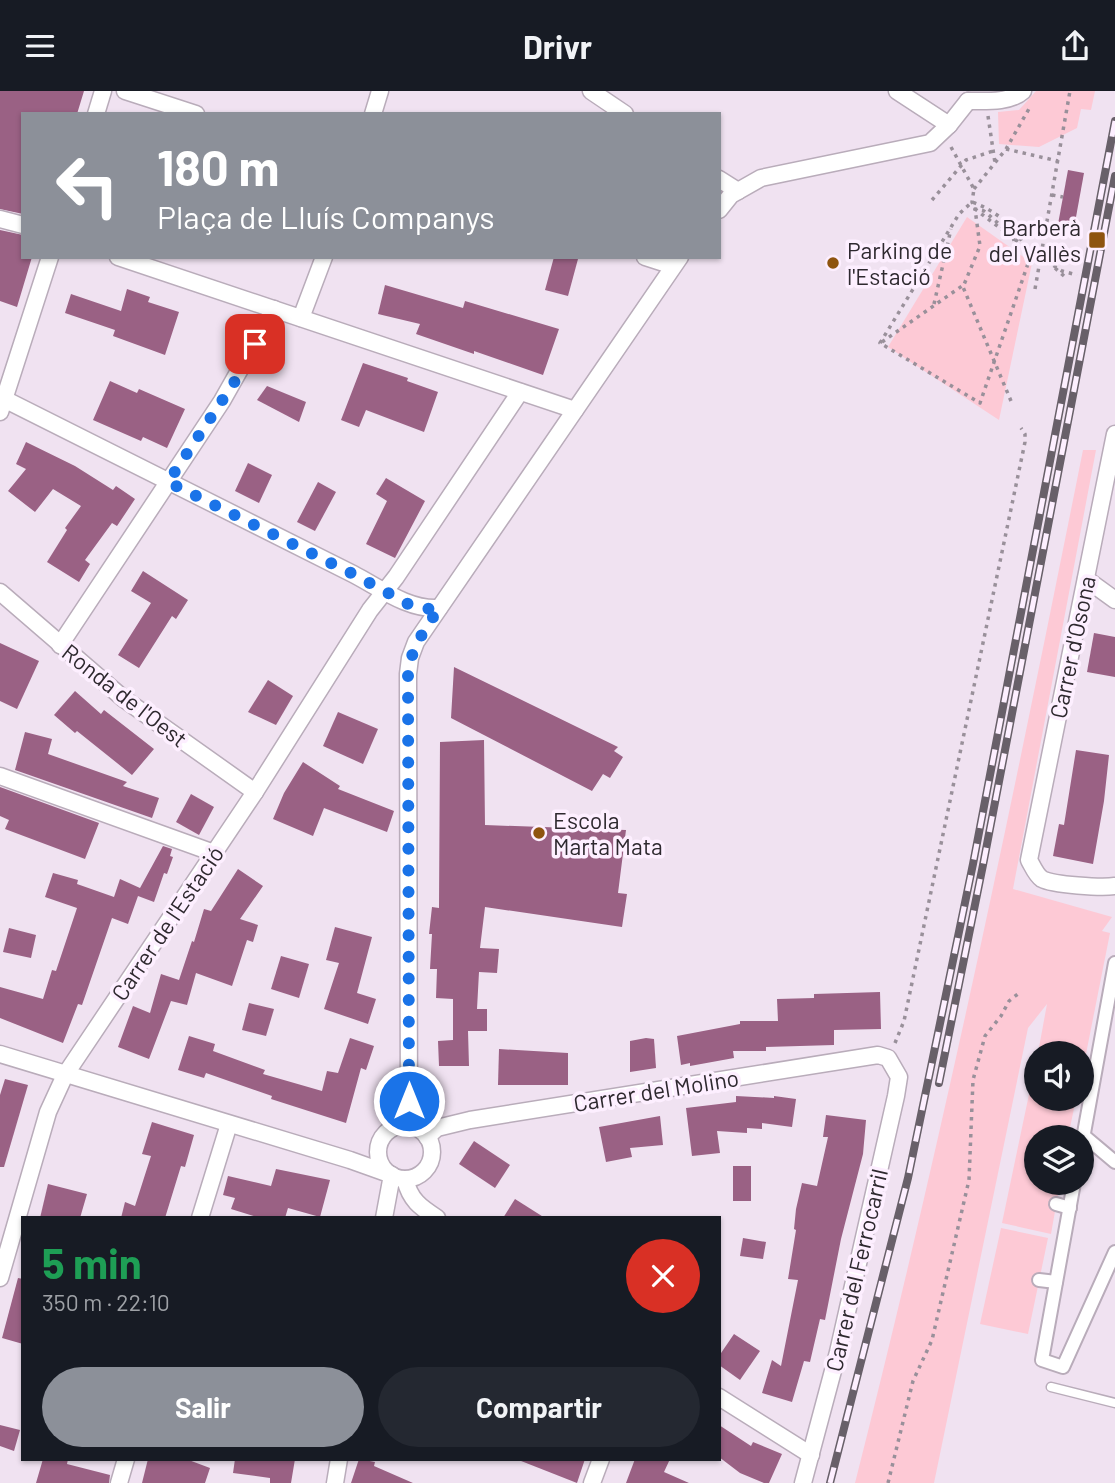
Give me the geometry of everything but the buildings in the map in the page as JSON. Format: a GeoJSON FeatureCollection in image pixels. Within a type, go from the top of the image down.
{"type":"FeatureCollection","features":[{"type":"Feature","properties":{"kind":"street"},"geometry":{"type":"LineString","coordinates":[[97,112],[103,91]]}},
{"type":"Feature","properties":{"kind":"street"},"geometry":{"type":"LineString","coordinates":[[124,91],[190,112]]}},
{"type":"Feature","properties":{"kind":"street"},"geometry":{"type":"LineString","coordinates":[[374,112],[380,91]]}},
{"type":"Feature","properties":{"kind":"street"},"geometry":{"type":"LineString","coordinates":[[592,91],[618,103]]}},
{"type":"Feature","properties":{"kind":"street"},"geometry":{"type":"LineString","coordinates":[[897,91],[949,125]]}},
{"type":"Feature","properties":{"kind":"street"},"geometry":{"type":"LineString","coordinates":[[721,208],[731,195],[761,178],[930,143],[949,125],[967,96],[986,101],[1029,95]]}},
{"type":"Feature","properties":{"kind":"street"},"geometry":{"type":"LineString","coordinates":[[721,180],[738,191]]}},
{"type":"Feature","properties":{"kind":"street"},"geometry":{"type":"LineString","coordinates":[[0,219],[21,224]]}},
{"type":"Feature","properties":{"kind":"street"},"geometry":{"type":"LineString","coordinates":[[49,259],[1,403],[168,482],[410,605],[439,608]]}},
{"type":"Feature","properties":{"kind":"street"},"geometry":{"type":"LineString","coordinates":[[124,259],[575,410]]}},
{"type":"Feature","properties":{"kind":"street"},"geometry":{"type":"LineString","coordinates":[[301,318],[323,259]]}},
{"type":"Feature","properties":{"kind":"street"},"geometry":{"type":"LineString","coordinates":[[409,1125],[410,658],[416,642],[676,262],[657,259]]}},
{"type":"Feature","properties":{"kind":"street"},"geometry":{"type":"LineString","coordinates":[[60,645],[239,375],[274,309]]}},
{"type":"Feature","properties":{"kind":"street","name":"Carrer de l'Estació"},"geometry":{"type":"LineString","coordinates":[[0,1278],[48,1112],[65,1075],[255,792],[370,610],[520,392]]}},
{"type":"Feature","properties":{"kind":"street","name":"Carrer d'Osona"},"geometry":{"type":"LineString","coordinates":[[1115,434],[1029,860],[1036,873],[1049,881],[1105,888],[1115,886]]}},
{"type":"Feature","properties":{"kind":"street"},"geometry":{"type":"LineString","coordinates":[[1086,579],[1115,600]]}},
{"type":"Feature","properties":{"kind":"street","name":"Ronda de l'Oest"},"geometry":{"type":"LineString","coordinates":[[0,592],[124,699],[255,792]]}},
{"type":"Feature","properties":{"kind":"street"},"geometry":{"type":"LineString","coordinates":[[0,776],[214,853]]}},
{"type":"Feature","properties":{"kind":"street"},"geometry":{"type":"LineString","coordinates":[[1084,1125],[1093,1052],[1115,963]]}},
{"type":"Feature","properties":{"kind":"street"},"geometry":{"type":"LineString","coordinates":[[0,1054],[398,1177],[422,1174],[432,1158],[431,1145],[418,1128],[409,1125],[397,1126],[389,1131],[379,1147],[359,1160],[350,1160]]}},
{"type":"Feature","properties":{"kind":"street","name":"Carrer del Molino"},"geometry":{"type":"LineString","coordinates":[[427,1137],[437,1128],[470,1120],[878,1055],[888,1058]]}},
{"type":"Feature","properties":{"kind":"street","name":"Carrer del Ferrocarril"},"geometry":{"type":"LineString","coordinates":[[803,1483],[838,1352],[896,1096],[899,1077],[888,1058]]}},
{"type":"Feature","properties":{"kind":"street"},"geometry":{"type":"LineString","coordinates":[[201,1216],[229,1124]]}},
{"type":"Feature","properties":{"kind":"street"},"geometry":{"type":"LineString","coordinates":[[379,1147],[382,1165],[398,1177],[413,1201],[434,1216]]}},
{"type":"Feature","properties":{"kind":"street"},"geometry":{"type":"LineString","coordinates":[[1094,1148],[1115,1162]]}},
{"type":"Feature","properties":{"kind":"street"},"geometry":{"type":"LineString","coordinates":[[385,1216],[398,1177]]}},
{"type":"Feature","properties":{"kind":"street"},"geometry":{"type":"LineString","coordinates":[[1072,1195],[1042,1360],[1063,1367],[1115,1252]]}},
{"type":"Feature","properties":{"kind":"street"},"geometry":{"type":"LineString","coordinates":[[1056,1204],[1070,1208]]}},
{"type":"Feature","properties":{"kind":"street"},"geometry":{"type":"LineString","coordinates":[[1040,1280],[1056,1282]]}},
{"type":"Feature","properties":{"kind":"street"},"geometry":{"type":"LineString","coordinates":[[721,1398],[811,1455]]}},
{"type":"Feature","properties":{"kind":"street"},"geometry":{"type":"LineString","coordinates":[[119,1483],[125,1461]]}},
{"type":"Feature","properties":{"kind":"street"},"geometry":{"type":"LineString","coordinates":[[335,1483],[339,1461]]}},
{"type":"Feature","properties":{"kind":"street"},"geometry":{"type":"LineString","coordinates":[[593,1483],[600,1461]]}},
{"type":"Feature","properties":{"kind":"lane"},"geometry":{"type":"LineString","coordinates":[[1051,1387],[1115,1403]]}},
{"type":"Feature","properties":{"kind":"path"},"geometry":{"type":"LineString","coordinates":[[1035,289],[1070,91]]}},
{"type":"Feature","properties":{"kind":"path"},"geometry":{"type":"LineString","coordinates":[[880,343],[964,285],[980,246],[972,202],[974,189],[1006,149],[1029,95]]}},
{"type":"Feature","properties":{"kind":"path"},"geometry":{"type":"LineString","coordinates":[[987,111],[995,163]]}},
{"type":"Feature","properties":{"kind":"path"},"geometry":{"type":"LineString","coordinates":[[951,147],[974,189]]}},
{"type":"Feature","properties":{"kind":"path"},"geometry":{"type":"LineString","coordinates":[[1006,149],[1058,161]]}},
{"type":"Feature","properties":{"kind":"path"},"geometry":{"type":"LineString","coordinates":[[932,200],[966,160],[993,151]]}},
{"type":"Feature","properties":{"kind":"path"},"geometry":{"type":"LineString","coordinates":[[1052,195],[1063,197]]}},
{"type":"Feature","properties":{"kind":"path"},"geometry":{"type":"LineString","coordinates":[[880,343],[959,214],[972,202]]}},
{"type":"Feature","properties":{"kind":"path"},"geometry":{"type":"LineString","coordinates":[[972,202],[986,207],[1017,232],[1026,248]]}},
{"type":"Feature","properties":{"kind":"path"},"geometry":{"type":"LineString","coordinates":[[975,209],[1014,241],[1062,271],[1077,275]]}},
{"type":"Feature","properties":{"kind":"path"},"geometry":{"type":"LineString","coordinates":[[934,306],[952,226]]}},
{"type":"Feature","properties":{"kind":"path"},"geometry":{"type":"LineString","coordinates":[[880,343],[980,403],[1032,252]]}},
{"type":"Feature","properties":{"kind":"path"},"geometry":{"type":"LineString","coordinates":[[1049,263],[1063,277]]}},
{"type":"Feature","properties":{"kind":"path"},"geometry":{"type":"LineString","coordinates":[[964,285],[1010,401]]}},
{"type":"Feature","properties":{"kind":"path"},"geometry":{"type":"LineString","coordinates":[[888,1058],[904,1021],[1025,442],[1025,434],[1021,428]]}},
{"type":"Feature","properties":{"kind":"path"},"geometry":{"type":"LineString","coordinates":[[888,1483],[913,1381],[932,1340],[969,1180],[973,1080],[985,1036],[1001,1016],[1009,1000],[1019,993]]}},
{"type":"Feature","properties":{"kind":"shaded area"},"geometry":{"type":"Polygon","coordinates":[[[1036,91],[1095,91],[1091,110],[1081,109],[1077,128],[1039,147],[999,144],[998,112],[1019,110],[1036,91]]]}},
{"type":"Feature","properties":{"kind":"shaded area"},"geometry":{"type":"Polygon","coordinates":[[[967,217],[1032,263],[999,420],[888,347],[967,217]]]}},
{"type":"Feature","properties":{"kind":"shaded area"},"geometry":{"type":"Polygon","coordinates":[[[1083,450],[1096,450],[1013,889],[1112,917],[1102,931],[1110,933],[1089,1041],[1040,1041],[1047,1004],[1028,1028],[934,1483],[855,1483],[918,1226],[1083,450]]]}},
{"type":"Feature","properties":{"kind":"shaded area"},"geometry":{"type":"Polygon","coordinates":[[[1026,1111],[1073,1111],[1071,1125],[1024,1125],[1024,1195],[1058,1195],[1051,1234],[1002,1223],[1026,1111]]]}},
{"type":"Feature","properties":{"kind":"shaded area"},"geometry":{"type":"Polygon","coordinates":[[[1001,1228],[1048,1238],[1028,1334],[980,1324],[1001,1228]]]}},
{"type":"Feature","properties":{"kind":"railway"},"geometry":{"type":"LineString","coordinates":[[830,1483],[908,1178],[973,864],[1115,121]]}},
{"type":"Feature","properties":{"kind":"railway"},"geometry":{"type":"LineString","coordinates":[[939,1083],[1115,176]]}},
{"type":"Feature","properties":{"kind":"place","name":"Barberà del Vallès"},"geometry":{"type":"Point","coordinates":[1097,240]}},
{"type":"Feature","properties":{"kind":"place","name":"Parking de l'Estació"},"geometry":{"type":"Point","coordinates":[833,263]}},
{"type":"Feature","properties":{"kind":"place","name":"Escola Marta Mata"},"geometry":{"type":"Point","coordinates":[539,833]}},
{"type":"Feature","properties":{"kind":"route"},"geometry":{"type":"LineString","coordinates":[[255,344],[239,375],[168,482],[410,605],[439,608],[416,642],[408,674],[409,1101]]}}]}
